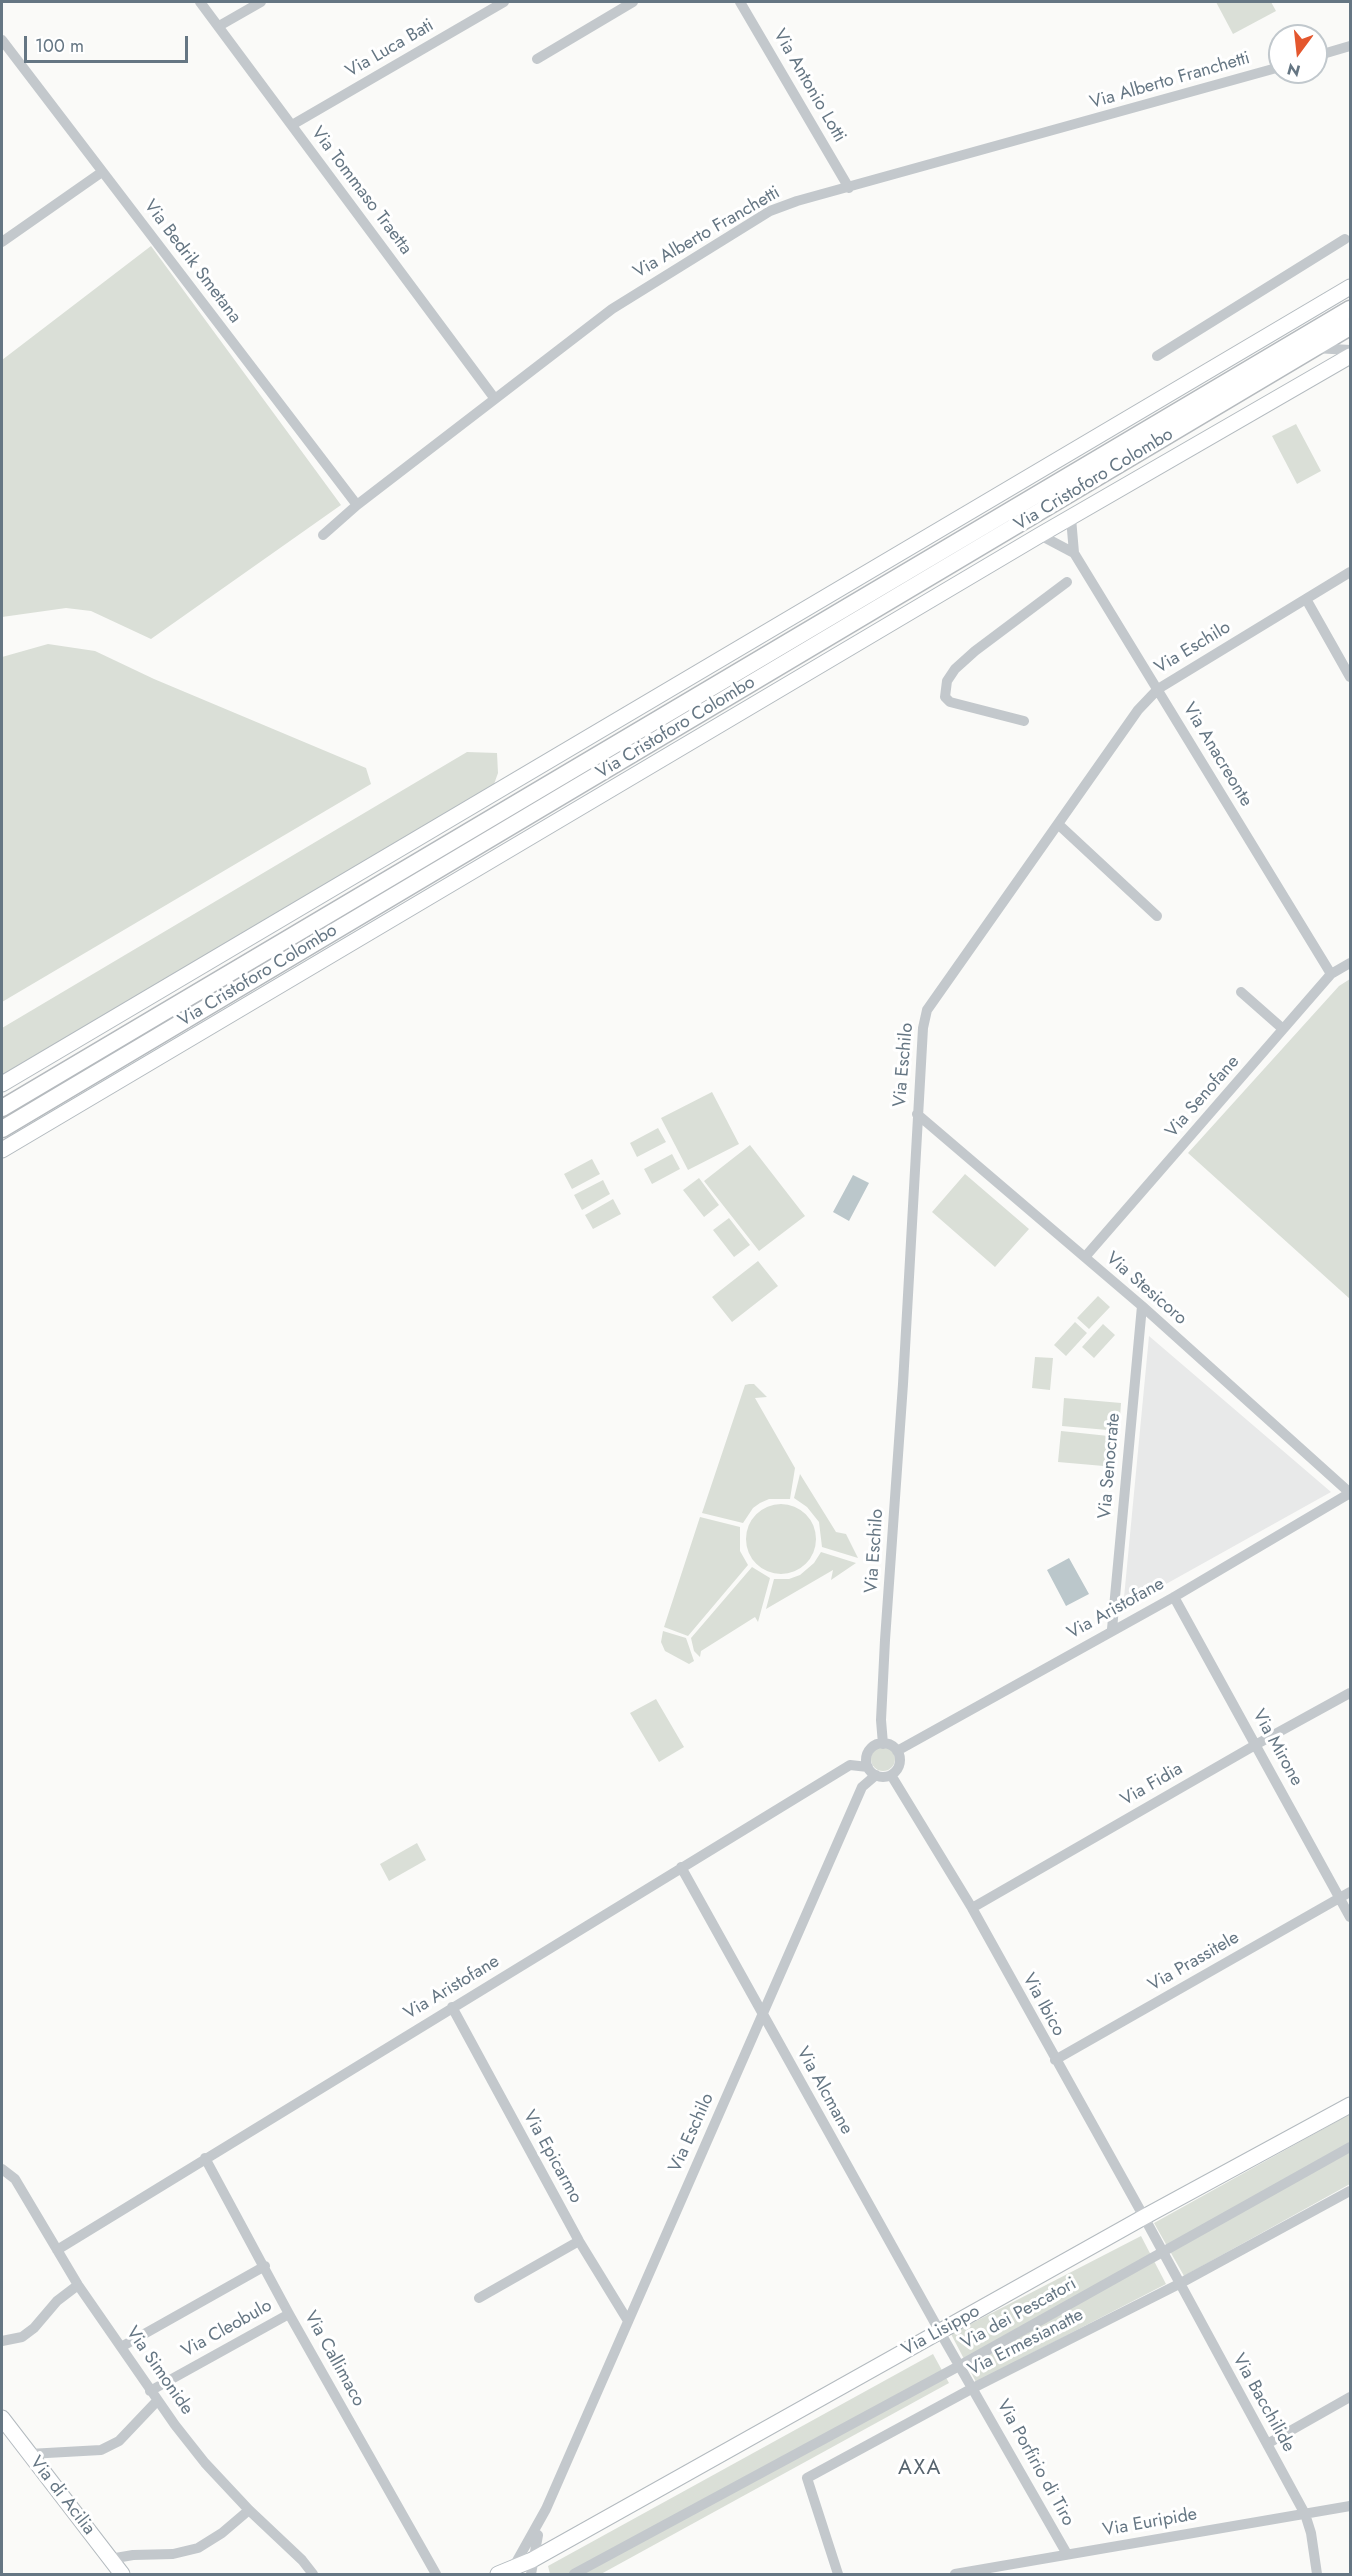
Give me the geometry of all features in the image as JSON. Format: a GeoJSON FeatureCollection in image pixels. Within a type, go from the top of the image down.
{"type":"FeatureCollection","features":[{"type":"Feature","properties":{"kind":"main road","name":"Via Cristoforo Colombo"},"geometry":{"type":"LineString","coordinates":[[2,1129],[1309,343],[1350,309]]}},
{"type":"Feature","properties":{"kind":"main road","name":"Via Cristoforo Colombo"},"geometry":{"type":"LineString","coordinates":[[2,1108],[1309,343],[1350,327]]}},
{"type":"Feature","properties":{"kind":"street","name":"Via Tommaso Traetta"},"geometry":{"type":"LineString","coordinates":[[200,2],[495,399]]}},
{"type":"Feature","properties":{"kind":"street"},"geometry":{"type":"LineString","coordinates":[[219,26],[261,2]]}},
{"type":"Feature","properties":{"kind":"street","name":"Via Luca Bati"},"geometry":{"type":"LineString","coordinates":[[292,125],[504,2]]}},
{"type":"Feature","properties":{"kind":"street"},"geometry":{"type":"LineString","coordinates":[[537,59],[633,2]]}},
{"type":"Feature","properties":{"kind":"street","name":"Via Antonio Lotti"},"geometry":{"type":"LineString","coordinates":[[740,2],[849,188]]}},
{"type":"Feature","properties":{"kind":"street","name":"Via Bedrik Smetana"},"geometry":{"type":"LineString","coordinates":[[2,40],[357,505]]}},
{"type":"Feature","properties":{"kind":"street"},"geometry":{"type":"LineString","coordinates":[[1328,52],[1350,46]]}},
{"type":"Feature","properties":{"kind":"street","name":"Via Alberto Franchetti"},"geometry":{"type":"LineString","coordinates":[[323,535],[357,505],[612,309],[749,224],[784,205],[1268,70]]}},
{"type":"Feature","properties":{"kind":"street"},"geometry":{"type":"LineString","coordinates":[[2,242],[102,172]]}},
{"type":"Feature","properties":{"kind":"street"},"geometry":{"type":"LineString","coordinates":[[1157,356],[1345,239]]}},
{"type":"Feature","properties":{"kind":"street","name":"Via Cristoforo Colombo"},"geometry":{"type":"LineString","coordinates":[[2,1084],[1070,452],[1271,336],[1350,287]]}},
{"type":"Feature","properties":{"kind":"street"},"geometry":{"type":"LineString","coordinates":[[1271,336],[1350,350]]}},
{"type":"Feature","properties":{"kind":"street","name":"Via Cristoforo Colombo"},"geometry":{"type":"LineString","coordinates":[[2,1150],[1040,535],[1350,356]]}},
{"type":"Feature","properties":{"kind":"street","name":"Via Anacreonte"},"geometry":{"type":"LineString","coordinates":[[1071,518],[1074,553],[1331,974]]}},
{"type":"Feature","properties":{"kind":"street"},"geometry":{"type":"LineString","coordinates":[[1040,535],[1074,553]]}},
{"type":"Feature","properties":{"kind":"street","name":"Via Eschilo"},"geometry":{"type":"LineString","coordinates":[[883,1744],[881,1720],[885,1640],[903,1384],[917,1114],[923,1028],[929,1006],[1138,710],[1158,689],[1350,572]]}},
{"type":"Feature","properties":{"kind":"street"},"geometry":{"type":"LineString","coordinates":[[1024,721],[950,702],[945,697],[947,681],[955,669],[975,651],[1066,582]]}},
{"type":"Feature","properties":{"kind":"street"},"geometry":{"type":"LineString","coordinates":[[1306,599],[1350,677]]}},
{"type":"Feature","properties":{"kind":"street"},"geometry":{"type":"LineString","coordinates":[[1058,824],[1157,916]]}},
{"type":"Feature","properties":{"kind":"street","name":"Via Senofane"},"geometry":{"type":"LineString","coordinates":[[1085,1257],[1331,974],[1350,963]]}},
{"type":"Feature","properties":{"kind":"street"},"geometry":{"type":"LineString","coordinates":[[1241,992],[1283,1029]]}},
{"type":"Feature","properties":{"kind":"street","name":"Via Stesicoro"},"geometry":{"type":"LineString","coordinates":[[917,1114],[1142,1306],[1350,1493]]}},
{"type":"Feature","properties":{"kind":"street","name":"Via Senocrate"},"geometry":{"type":"LineString","coordinates":[[1112,1629],[1142,1306]]}},
{"type":"Feature","properties":{"kind":"street","name":"Via Aristofane"},"geometry":{"type":"LineString","coordinates":[[897,1751],[1112,1629],[1174,1597],[1350,1493]]}},
{"type":"Feature","properties":{"kind":"street","name":"Via Mirone"},"geometry":{"type":"LineString","coordinates":[[1174,1597],[1257,1744],[1350,1917]]}},
{"type":"Feature","properties":{"kind":"street","name":"Via Fidia"},"geometry":{"type":"LineString","coordinates":[[972,1908],[1257,1744],[1350,1694]]}},
{"type":"Feature","properties":{"kind":"street"},"geometry":{"type":"LineString","coordinates":[[876,1745],[892,1746],[897,1751],[899,1765],[891,1775],[872,1771],[868,1754],[876,1745]]}},
{"type":"Feature","properties":{"kind":"street","name":"Via Aristofane"},"geometry":{"type":"LineString","coordinates":[[57,2250],[850,1765],[872,1771]]}},
{"type":"Feature","properties":{"kind":"street","name":"Via Eschilo"},"geometry":{"type":"LineString","coordinates":[[546,2510],[862,1787],[872,1771]]}},
{"type":"Feature","properties":{"kind":"street","name":"Via Ibico"},"geometry":{"type":"LineString","coordinates":[[891,1775],[972,1908],[1162,2253]]}},
{"type":"Feature","properties":{"kind":"street","name":"Via Alcmane"},"geometry":{"type":"LineString","coordinates":[[681,1867],[959,2366]]}},
{"type":"Feature","properties":{"kind":"street","name":"Via Prassitele"},"geometry":{"type":"LineString","coordinates":[[1055,2060],[1350,1892]]}},
{"type":"Feature","properties":{"kind":"street","name":"Via Epicarmo"},"geometry":{"type":"LineString","coordinates":[[452,2007],[579,2241],[628,2321]]}},
{"type":"Feature","properties":{"kind":"street","name":"Via Lisippo"},"geometry":{"type":"LineString","coordinates":[[498,2574],[531,2567],[940,2332],[1350,2105]]}},
{"type":"Feature","properties":{"kind":"street","name":"Via dei Pescatori"},"geometry":{"type":"LineString","coordinates":[[574,2574],[959,2366],[1350,2147]]}},
{"type":"Feature","properties":{"kind":"street","name":"Via Callimaco"},"geometry":{"type":"LineString","coordinates":[[205,2158],[289,2314],[436,2574]]}},
{"type":"Feature","properties":{"kind":"street","name":"Via Simonide"},"geometry":{"type":"LineString","coordinates":[[2,2169],[15,2179],[78,2285],[157,2401],[206,2463],[313,2574]]}},
{"type":"Feature","properties":{"kind":"street","name":"Via Ermesianatte"},"geometry":{"type":"LineString","coordinates":[[838,2574],[807,2478],[973,2388],[1179,2283],[1350,2191]]}},
{"type":"Feature","properties":{"kind":"street"},"geometry":{"type":"LineString","coordinates":[[479,2298],[579,2241]]}},
{"type":"Feature","properties":{"kind":"street","name":"Via Bacchilide"},"geometry":{"type":"LineString","coordinates":[[1162,2253],[1305,2514],[1311,2533],[1317,2574]]}},
{"type":"Feature","properties":{"kind":"street"},"geometry":{"type":"LineString","coordinates":[[121,2347],[265,2266]]}},
{"type":"Feature","properties":{"kind":"street"},"geometry":{"type":"LineString","coordinates":[[2,2341],[22,2337],[34,2328],[57,2301],[78,2285]]}},
{"type":"Feature","properties":{"kind":"street","name":"Via Cleobulo"},"geometry":{"type":"LineString","coordinates":[[150,2391],[289,2314]]}},
{"type":"Feature","properties":{"kind":"street","name":"Via Porfirio di Tiro"},"geometry":{"type":"LineString","coordinates":[[959,2366],[1067,2554]]}},
{"type":"Feature","properties":{"kind":"street"},"geometry":{"type":"LineString","coordinates":[[1267,2444],[1350,2397]]}},
{"type":"Feature","properties":{"kind":"street"},"geometry":{"type":"LineString","coordinates":[[29,2454],[101,2450],[119,2441],[157,2401]]}},
{"type":"Feature","properties":{"kind":"street","name":"Via di Acilia"},"geometry":{"type":"LineString","coordinates":[[2,2418],[122,2574]]}},
{"type":"Feature","properties":{"kind":"street","name":"Via Euripide"},"geometry":{"type":"LineString","coordinates":[[955,2574],[1350,2506]]}},
{"type":"Feature","properties":{"kind":"street"},"geometry":{"type":"LineString","coordinates":[[110,2559],[133,2555],[173,2554],[198,2548],[222,2533],[249,2510]]}},
{"type":"Feature","properties":{"kind":"street"},"geometry":{"type":"LineString","coordinates":[[531,2567],[546,2510]]}},
{"type":"Feature","properties":{"kind":"street"},"geometry":{"type":"LineString","coordinates":[[519,2571],[546,2510]]}},
{"type":"Feature","properties":{"kind":"shaded area"},"geometry":{"type":"Polygon","coordinates":[[[1216,2],[1271,2],[1276,11],[1233,34],[1216,2]]]}},
{"type":"Feature","properties":{"kind":"shaded area"},"geometry":{"type":"Polygon","coordinates":[[[151,246],[341,505],[151,639],[91,611],[66,608],[2,617],[2,360],[151,246]]]}},
{"type":"Feature","properties":{"kind":"shaded area"},"geometry":{"type":"Polygon","coordinates":[[[1296,424],[1321,471],[1297,484],[1272,436],[1296,424]]]}},
{"type":"Feature","properties":{"kind":"shaded area"},"geometry":{"type":"Polygon","coordinates":[[[48,644],[95,651],[154,679],[366,768],[371,784],[2,1002],[2,657],[48,644]]]}},
{"type":"Feature","properties":{"kind":"shaded area"},"geometry":{"type":"Polygon","coordinates":[[[467,752],[497,753],[498,773],[493,787],[2,1077],[2,1028],[467,752]]]}},
{"type":"Feature","properties":{"kind":"shaded area"},"geometry":{"type":"Polygon","coordinates":[[[1350,979],[1350,1299],[1188,1153],[1339,986],[1350,979]]]}},
{"type":"Feature","properties":{"kind":"shaded area"},"geometry":{"type":"Polygon","coordinates":[[[712,1092],[739,1144],[688,1170],[661,1118],[712,1092]]]}},
{"type":"Feature","properties":{"kind":"shaded area"},"geometry":{"type":"Polygon","coordinates":[[[658,1128],[666,1142],[637,1157],[630,1143],[658,1128]]]}},
{"type":"Feature","properties":{"kind":"shaded area"},"geometry":{"type":"Polygon","coordinates":[[[750,1145],[805,1216],[759,1251],[704,1181],[750,1145]]]}},
{"type":"Feature","properties":{"kind":"shaded area"},"geometry":{"type":"Polygon","coordinates":[[[672,1154],[680,1169],[652,1184],[644,1169],[672,1154]]]}},
{"type":"Feature","properties":{"kind":"shaded area"},"geometry":{"type":"Polygon","coordinates":[[[592,1159],[600,1174],[572,1189],[564,1174],[592,1159]]]}},
{"type":"Feature","properties":{"kind":"shaded area"},"geometry":{"type":"Polygon","coordinates":[[[965,1174],[1029,1229],[995,1267],[932,1212],[965,1174]]]}},
{"type":"Feature","properties":{"kind":"shaded area"},"geometry":{"type":"Polygon","coordinates":[[[853,1175],[869,1183],[849,1221],[833,1212],[853,1175]]]}},
{"type":"Feature","properties":{"kind":"shaded area"},"geometry":{"type":"Polygon","coordinates":[[[699,1178],[719,1205],[704,1217],[683,1190],[699,1178]]]}},
{"type":"Feature","properties":{"kind":"shaded area"},"geometry":{"type":"Polygon","coordinates":[[[603,1180],[610,1194],[582,1210],[574,1195],[603,1180]]]}},
{"type":"Feature","properties":{"kind":"shaded area"},"geometry":{"type":"Polygon","coordinates":[[[613,1199],[621,1214],[593,1229],[585,1215],[613,1199]]]}},
{"type":"Feature","properties":{"kind":"shaded area"},"geometry":{"type":"Polygon","coordinates":[[[729,1218],[750,1245],[734,1257],[713,1230],[729,1218]]]}},
{"type":"Feature","properties":{"kind":"shaded area"},"geometry":{"type":"Polygon","coordinates":[[[758,1261],[778,1286],[732,1322],[712,1297],[758,1261]]]}},
{"type":"Feature","properties":{"kind":"shaded area"},"geometry":{"type":"Polygon","coordinates":[[[1098,1296],[1110,1307],[1089,1329],[1077,1318],[1098,1296]]]}},
{"type":"Feature","properties":{"kind":"shaded area"},"geometry":{"type":"Polygon","coordinates":[[[1075,1322],[1087,1333],[1066,1356],[1054,1345],[1075,1322]]]}},
{"type":"Feature","properties":{"kind":"shaded area"},"geometry":{"type":"Polygon","coordinates":[[[1103,1324],[1115,1335],[1094,1358],[1082,1347],[1103,1324]]]}},
{"type":"Feature","properties":{"kind":"shaded area"},"geometry":{"type":"Polygon","coordinates":[[[1149,1336],[1331,1492],[1123,1608],[1149,1336]]]}},
{"type":"Feature","properties":{"kind":"shaded area"},"geometry":{"type":"Polygon","coordinates":[[[1035,1357],[1053,1358],[1050,1390],[1032,1388],[1035,1357]]]}},
{"type":"Feature","properties":{"kind":"shaded area"},"geometry":{"type":"Polygon","coordinates":[[[754,1384],[767,1397],[755,1398],[795,1468],[790,1499],[769,1499],[760,1503],[753,1508],[743,1523],[702,1513],[745,1385],[754,1384]]]}},
{"type":"Feature","properties":{"kind":"shaded area"},"geometry":{"type":"Polygon","coordinates":[[[1064,1398],[1121,1403],[1119,1431],[1062,1426],[1064,1398]]]}},
{"type":"Feature","properties":{"kind":"shaded area"},"geometry":{"type":"Polygon","coordinates":[[[1061,1431],[1118,1437],[1115,1467],[1058,1462],[1061,1431]]]}},
{"type":"Feature","properties":{"kind":"shaded area"},"geometry":{"type":"Polygon","coordinates":[[[800,1474],[836,1532],[846,1534],[858,1558],[822,1547],[819,1522],[807,1507],[794,1498],[800,1474]]]}},
{"type":"Feature","properties":{"kind":"shaded area"},"geometry":{"type":"Polygon","coordinates":[[[781,1504],[794,1507],[806,1514],[813,1526],[816,1539],[813,1552],[806,1564],[794,1571],[781,1574],[768,1571],[756,1564],[749,1552],[746,1539],[749,1526],[756,1514],[768,1507],[781,1504]]]}},
{"type":"Feature","properties":{"kind":"shaded area"},"geometry":{"type":"Polygon","coordinates":[[[700,1517],[740,1527],[740,1551],[748,1565],[688,1636],[664,1627],[700,1517]]]}},
{"type":"Feature","properties":{"kind":"shaded area"},"geometry":{"type":"Polygon","coordinates":[[[821,1552],[856,1563],[831,1580],[833,1570],[766,1609],[774,1579],[789,1579],[800,1575],[814,1563],[821,1552]]]}},
{"type":"Feature","properties":{"kind":"shaded area"},"geometry":{"type":"Polygon","coordinates":[[[1069,1558],[1089,1594],[1066,1606],[1047,1570],[1069,1558]]]}},
{"type":"Feature","properties":{"kind":"shaded area"},"geometry":{"type":"Polygon","coordinates":[[[752,1567],[770,1578],[758,1622],[755,1617],[701,1651],[700,1657],[694,1651],[691,1638],[752,1567]]]}},
{"type":"Feature","properties":{"kind":"shaded area"},"geometry":{"type":"Polygon","coordinates":[[[663,1631],[686,1638],[694,1661],[689,1664],[665,1651],[661,1642],[663,1631]]]}},
{"type":"Feature","properties":{"kind":"shaded area"},"geometry":{"type":"Polygon","coordinates":[[[656,1699],[684,1747],[659,1762],[630,1713],[656,1699]]]}},
{"type":"Feature","properties":{"kind":"shaded area"},"geometry":{"type":"Polygon","coordinates":[[[883,1747],[888,1748],[894,1754],[894,1764],[888,1770],[883,1771],[878,1770],[872,1764],[871,1759],[872,1754],[878,1748],[883,1747]]]}},
{"type":"Feature","properties":{"kind":"shaded area"},"geometry":{"type":"Polygon","coordinates":[[[417,1843],[426,1860],[389,1881],[380,1864],[417,1843]]]}},
{"type":"Feature","properties":{"kind":"shaded area"},"geometry":{"type":"Polygon","coordinates":[[[1350,2114],[1350,2184],[1184,2276],[1154,2223],[1350,2114]]]}},
{"type":"Feature","properties":{"kind":"shaded area"},"geometry":{"type":"Polygon","coordinates":[[[1141,2236],[1166,2284],[976,2382],[951,2334],[1141,2236]]]}},
{"type":"Feature","properties":{"kind":"shaded area"},"geometry":{"type":"Polygon","coordinates":[[[933,2354],[949,2383],[601,2574],[550,2574],[548,2566],[933,2354]]]}},
{"type":"Feature","properties":{"kind":"district","name":"AXA"},"geometry":{"type":"Point","coordinates":[920,2469]}}]}
